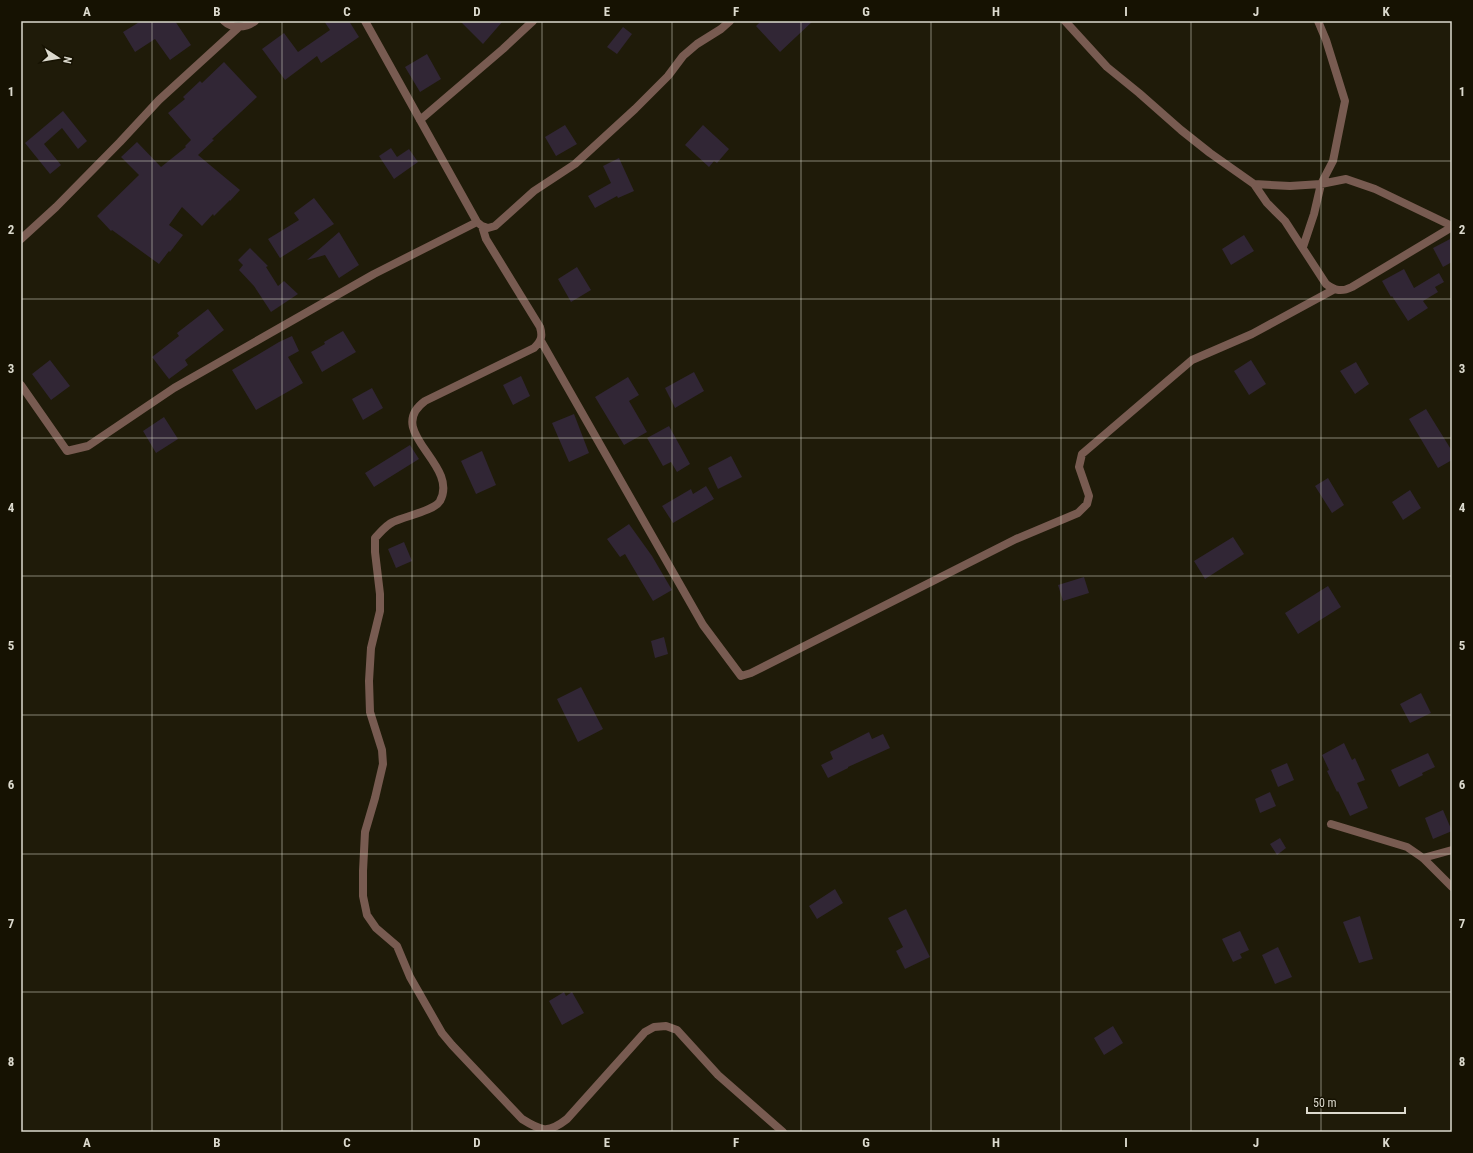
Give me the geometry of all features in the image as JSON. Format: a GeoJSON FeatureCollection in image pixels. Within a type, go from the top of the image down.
{"type":"FeatureCollection","features":[{"type":"Feature","properties":{"kind":"street"},"geometry":{"type":"LineString","coordinates":[[224,21],[239,27]]}},
{"type":"Feature","properties":{"kind":"street"},"geometry":{"type":"LineString","coordinates":[[21,238],[56,207],[115,148],[159,100],[239,27],[251,24],[255,21]]}},
{"type":"Feature","properties":{"kind":"street"},"geometry":{"type":"LineString","coordinates":[[366,21],[420,120],[480,224],[486,239],[540,327],[542,334],[541,341],[534,348],[425,401],[418,406],[414,413],[412,424],[414,434],[440,473],[444,483],[444,494],[439,503],[428,509],[392,522],[375,538],[375,552],[380,594],[380,612],[371,648],[369,681],[370,712],[382,750],[383,764],[365,832],[363,871],[364,896],[367,915],[376,928],[397,946],[410,977],[442,1033],[452,1046],[522,1119],[536,1128],[547,1129],[557,1127],[567,1119],[645,1032],[654,1027],[666,1026],[677,1030],[718,1075],[783,1132]]}},
{"type":"Feature","properties":{"kind":"street"},"geometry":{"type":"LineString","coordinates":[[420,120],[503,50],[533,21]]}},
{"type":"Feature","properties":{"kind":"street"},"geometry":{"type":"LineString","coordinates":[[480,224],[488,228],[495,226],[534,191],[575,164],[635,109],[668,76],[683,56],[697,44],[721,29],[730,21]]}},
{"type":"Feature","properties":{"kind":"street"},"geometry":{"type":"LineString","coordinates":[[1065,21],[1107,67],[1204,149],[1254,184],[1267,203],[1285,220],[1326,284],[1333,290],[1341,291],[1352,287],[1452,226]]}},
{"type":"Feature","properties":{"kind":"street"},"geometry":{"type":"LineString","coordinates":[[1303,247],[1314,214],[1320,184],[1333,161],[1345,101],[1326,40],[1318,21]]}},
{"type":"Feature","properties":{"kind":"street"},"geometry":{"type":"LineString","coordinates":[[1254,184],[1290,186],[1320,184],[1346,179],[1375,188],[1452,226]]}},
{"type":"Feature","properties":{"kind":"street"},"geometry":{"type":"LineString","coordinates":[[21,385],[67,451],[88,446],[174,388],[374,274],[480,224]]}},
{"type":"Feature","properties":{"kind":"street"},"geometry":{"type":"LineString","coordinates":[[541,341],[703,625],[741,676],[751,673],[1016,539],[1078,513],[1087,504],[1089,496],[1078,466],[1082,454],[1192,360],[1252,334],[1333,290]]}},
{"type":"Feature","properties":{"kind":"street"},"geometry":{"type":"LineString","coordinates":[[1331,824],[1407,847],[1423,858],[1452,887]]}},
{"type":"Feature","properties":{"kind":"street"},"geometry":{"type":"LineString","coordinates":[[1423,858],[1452,850]]}},
{"type":"Feature","properties":{"kind":"building"},"geometry":{"type":"Polygon","coordinates":[[[141,21],[175,21],[191,45],[170,60],[155,39],[135,52],[123,32],[141,21]]]}},
{"type":"Feature","properties":{"kind":"building"},"geometry":{"type":"Polygon","coordinates":[[[324,21],[349,21],[359,37],[321,63],[317,56],[285,80],[262,49],[284,33],[298,52],[330,30],[324,21]]]}},
{"type":"Feature","properties":{"kind":"building"},"geometry":{"type":"Polygon","coordinates":[[[460,21],[503,21],[483,44],[460,21]]]}},
{"type":"Feature","properties":{"kind":"building"},"geometry":{"type":"Polygon","coordinates":[[[761,21],[813,21],[780,52],[756,26],[761,21]]]}},
{"type":"Feature","properties":{"kind":"building"},"geometry":{"type":"Polygon","coordinates":[[[623,27],[632,34],[617,54],[607,47],[623,27]]]}},
{"type":"Feature","properties":{"kind":"building"},"geometry":{"type":"Polygon","coordinates":[[[427,54],[441,79],[420,92],[405,67],[427,54]]]}},
{"type":"Feature","properties":{"kind":"building"},"geometry":{"type":"Polygon","coordinates":[[[224,62],[257,97],[212,139],[214,140],[198,155],[240,190],[202,226],[182,207],[169,225],[183,235],[159,264],[112,230],[111,231],[97,216],[139,175],[121,157],[137,142],[161,167],[186,147],[185,146],[191,140],[168,113],[185,99],[183,97],[200,81],[202,83],[224,62]]]}},
{"type":"Feature","properties":{"kind":"building"},"geometry":{"type":"Polygon","coordinates":[[[63,111],[87,141],[78,149],[62,128],[44,144],[61,165],[50,174],[25,143],[63,111]]]}},
{"type":"Feature","properties":{"kind":"building"},"geometry":{"type":"Polygon","coordinates":[[[565,125],[577,144],[556,156],[545,137],[565,125]]]}},
{"type":"Feature","properties":{"kind":"building"},"geometry":{"type":"Polygon","coordinates":[[[703,125],[729,149],[717,163],[714,161],[709,167],[685,145],[703,125]]]}},
{"type":"Feature","properties":{"kind":"building"},"geometry":{"type":"Polygon","coordinates":[[[391,148],[397,157],[409,149],[418,162],[394,179],[379,156],[391,148]]]}},
{"type":"Feature","properties":{"kind":"building"},"geometry":{"type":"Polygon","coordinates":[[[619,158],[634,191],[618,198],[617,196],[595,208],[588,196],[611,183],[603,166],[619,158]]]}},
{"type":"Feature","properties":{"kind":"building"},"geometry":{"type":"Polygon","coordinates":[[[314,198],[334,224],[280,258],[268,239],[299,220],[294,213],[314,198]]]}},
{"type":"Feature","properties":{"kind":"building"},"geometry":{"type":"Polygon","coordinates":[[[339,232],[359,265],[339,278],[325,255],[307,260],[339,232]]]}},
{"type":"Feature","properties":{"kind":"building"},"geometry":{"type":"Polygon","coordinates":[[[1244,235],[1254,251],[1231,265],[1222,249],[1244,235]]]}},
{"type":"Feature","properties":{"kind":"building"},"geometry":{"type":"Polygon","coordinates":[[[1452,238],[1452,262],[1443,267],[1433,248],[1452,238]]]}},
{"type":"Feature","properties":{"kind":"building"},"geometry":{"type":"Polygon","coordinates":[[[250,248],[268,266],[266,267],[278,286],[284,281],[298,294],[271,312],[254,286],[239,270],[243,265],[238,260],[250,248]]]}},
{"type":"Feature","properties":{"kind":"building"},"geometry":{"type":"Polygon","coordinates":[[[577,267],[591,290],[571,302],[558,279],[577,267]]]}},
{"type":"Feature","properties":{"kind":"building"},"geometry":{"type":"Polygon","coordinates":[[[1404,269],[1414,288],[1439,273],[1444,282],[1435,287],[1438,292],[1423,301],[1428,308],[1408,321],[1382,281],[1404,269]]]}},
{"type":"Feature","properties":{"kind":"building"},"geometry":{"type":"Polygon","coordinates":[[[208,309],[224,330],[185,360],[188,365],[169,379],[152,357],[179,336],[177,333],[208,309]]]}},
{"type":"Feature","properties":{"kind":"building"},"geometry":{"type":"Polygon","coordinates":[[[343,331],[356,352],[322,372],[311,352],[325,344],[324,342],[343,331]]]}},
{"type":"Feature","properties":{"kind":"building"},"geometry":{"type":"Polygon","coordinates":[[[292,336],[299,351],[288,357],[303,383],[256,410],[232,370],[292,336]]]}},
{"type":"Feature","properties":{"kind":"building"},"geometry":{"type":"Polygon","coordinates":[[[50,360],[70,386],[51,400],[32,374],[50,360]]]}},
{"type":"Feature","properties":{"kind":"building"},"geometry":{"type":"Polygon","coordinates":[[[1251,360],[1266,384],[1249,395],[1234,371],[1251,360]]]}},
{"type":"Feature","properties":{"kind":"building"},"geometry":{"type":"Polygon","coordinates":[[[1356,362],[1369,384],[1355,394],[1340,371],[1356,362]]]}},
{"type":"Feature","properties":{"kind":"building"},"geometry":{"type":"Polygon","coordinates":[[[694,372],[704,391],[675,408],[665,388],[694,372]]]}},
{"type":"Feature","properties":{"kind":"building"},"geometry":{"type":"Polygon","coordinates":[[[521,376],[530,396],[513,405],[503,385],[521,376]]]}},
{"type":"Feature","properties":{"kind":"building"},"geometry":{"type":"Polygon","coordinates":[[[628,377],[639,395],[629,401],[647,432],[624,445],[595,397],[628,377]]]}},
{"type":"Feature","properties":{"kind":"building"},"geometry":{"type":"Polygon","coordinates":[[[372,388],[383,408],[363,420],[352,399],[372,388]]]}},
{"type":"Feature","properties":{"kind":"building"},"geometry":{"type":"Polygon","coordinates":[[[1426,409],[1452,451],[1452,460],[1438,468],[1409,419],[1426,409]]]}},
{"type":"Feature","properties":{"kind":"building"},"geometry":{"type":"Polygon","coordinates":[[[574,414],[589,453],[569,462],[552,423],[574,414]]]}},
{"type":"Feature","properties":{"kind":"building"},"geometry":{"type":"Polygon","coordinates":[[[164,417],[178,439],[156,453],[143,431],[164,417]]]}},
{"type":"Feature","properties":{"kind":"building"},"geometry":{"type":"Polygon","coordinates":[[[669,426],[690,464],[677,472],[671,462],[663,466],[647,438],[669,426]]]}},
{"type":"Feature","properties":{"kind":"building"},"geometry":{"type":"Polygon","coordinates":[[[410,445],[419,459],[374,487],[365,473],[410,445]]]}},
{"type":"Feature","properties":{"kind":"building"},"geometry":{"type":"Polygon","coordinates":[[[482,451],[496,485],[476,494],[461,461],[482,451]]]}},
{"type":"Feature","properties":{"kind":"building"},"geometry":{"type":"Polygon","coordinates":[[[731,456],[742,477],[718,489],[708,468],[731,456]]]}},
{"type":"Feature","properties":{"kind":"building"},"geometry":{"type":"Polygon","coordinates":[[[1328,478],[1344,505],[1332,513],[1315,486],[1328,478]]]}},
{"type":"Feature","properties":{"kind":"building"},"geometry":{"type":"Polygon","coordinates":[[[706,486],[714,499],[673,523],[662,506],[691,489],[693,494],[706,486]]]}},
{"type":"Feature","properties":{"kind":"building"},"geometry":{"type":"Polygon","coordinates":[[[1410,490],[1421,508],[1403,520],[1392,502],[1410,490]]]}},
{"type":"Feature","properties":{"kind":"building"},"geometry":{"type":"Polygon","coordinates":[[[629,524],[652,556],[672,590],[653,601],[625,554],[620,557],[607,539],[629,524]]]}},
{"type":"Feature","properties":{"kind":"building"},"geometry":{"type":"Polygon","coordinates":[[[1233,537],[1244,554],[1205,579],[1194,561],[1233,537]]]}},
{"type":"Feature","properties":{"kind":"building"},"geometry":{"type":"Polygon","coordinates":[[[404,542],[412,561],[396,568],[388,549],[404,542]]]}},
{"type":"Feature","properties":{"kind":"building"},"geometry":{"type":"Polygon","coordinates":[[[1084,577],[1089,593],[1063,601],[1058,585],[1084,577]]]}},
{"type":"Feature","properties":{"kind":"building"},"geometry":{"type":"Polygon","coordinates":[[[1328,586],[1341,607],[1298,634],[1285,613],[1328,586]]]}},
{"type":"Feature","properties":{"kind":"building"},"geometry":{"type":"Polygon","coordinates":[[[664,637],[668,654],[655,658],[651,641],[664,637]]]}},
{"type":"Feature","properties":{"kind":"building"},"geometry":{"type":"Polygon","coordinates":[[[581,687],[603,729],[578,742],[557,699],[581,687]]]}},
{"type":"Feature","properties":{"kind":"building"},"geometry":{"type":"Polygon","coordinates":[[[1421,693],[1431,713],[1410,723],[1400,704],[1421,693]]]}},
{"type":"Feature","properties":{"kind":"building"},"geometry":{"type":"Polygon","coordinates":[[[869,732],[872,739],[883,734],[890,748],[828,778],[821,765],[833,759],[830,752],[869,732]]]}},
{"type":"Feature","properties":{"kind":"building"},"geometry":{"type":"Polygon","coordinates":[[[1344,743],[1352,760],[1355,758],[1365,780],[1357,783],[1368,808],[1350,816],[1327,771],[1329,770],[1322,755],[1344,743]]]}},
{"type":"Feature","properties":{"kind":"building"},"geometry":{"type":"Polygon","coordinates":[[[1428,753],[1435,767],[1399,787],[1391,770],[1428,753]]]}},
{"type":"Feature","properties":{"kind":"building"},"geometry":{"type":"Polygon","coordinates":[[[1287,763],[1294,780],[1278,787],[1271,770],[1287,763]]]}},
{"type":"Feature","properties":{"kind":"building"},"geometry":{"type":"Polygon","coordinates":[[[1270,792],[1276,806],[1260,813],[1255,799],[1270,792]]]}},
{"type":"Feature","properties":{"kind":"building"},"geometry":{"type":"Polygon","coordinates":[[[1443,810],[1452,831],[1433,839],[1425,818],[1443,810]]]}},
{"type":"Feature","properties":{"kind":"building"},"geometry":{"type":"Polygon","coordinates":[[[1280,838],[1286,848],[1277,855],[1270,844],[1280,838]]]}},
{"type":"Feature","properties":{"kind":"building"},"geometry":{"type":"Polygon","coordinates":[[[835,889],[843,903],[817,919],[809,906],[835,889]]]}},
{"type":"Feature","properties":{"kind":"building"},"geometry":{"type":"Polygon","coordinates":[[[906,909],[930,957],[905,969],[896,951],[903,947],[888,918],[906,909]]]}},
{"type":"Feature","properties":{"kind":"building"},"geometry":{"type":"Polygon","coordinates":[[[1360,916],[1373,959],[1359,963],[1343,922],[1360,916]]]}},
{"type":"Feature","properties":{"kind":"building"},"geometry":{"type":"Polygon","coordinates":[[[1240,931],[1249,950],[1240,954],[1242,958],[1233,962],[1222,939],[1240,931]]]}},
{"type":"Feature","properties":{"kind":"building"},"geometry":{"type":"Polygon","coordinates":[[[1278,947],[1292,977],[1275,984],[1262,955],[1278,947]]]}},
{"type":"Feature","properties":{"kind":"building"},"geometry":{"type":"Polygon","coordinates":[[[564,992],[566,996],[572,992],[584,1013],[562,1025],[549,1001],[564,992]]]}},
{"type":"Feature","properties":{"kind":"building"},"geometry":{"type":"Polygon","coordinates":[[[1113,1026],[1123,1043],[1104,1055],[1094,1038],[1113,1026]]]}}]}
